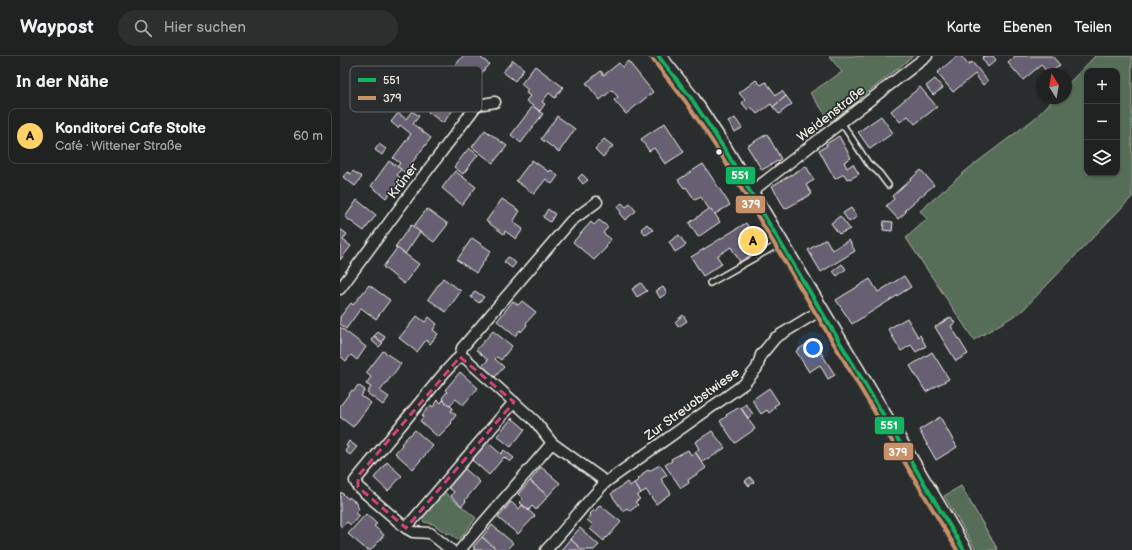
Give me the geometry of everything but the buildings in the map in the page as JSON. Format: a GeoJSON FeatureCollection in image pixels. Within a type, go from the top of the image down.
{"type":"FeatureCollection","features":[{"type":"Feature","properties":{"kind":"main road"},"geometry":{"type":"LineString","coordinates":[[658,56],[691,98],[725,150],[964,550]]}},
{"type":"Feature","properties":{"kind":"street","name":"Weidenstraße"},"geometry":{"type":"LineString","coordinates":[[751,192],[927,56]]}},
{"type":"Feature","properties":{"kind":"street","name":"Krüner"},"geometry":{"type":"LineString","coordinates":[[482,104],[496,102]]}},
{"type":"Feature","properties":{"kind":"street","name":"Krüner"},"geometry":{"type":"LineString","coordinates":[[340,289],[472,112]]}},
{"type":"Feature","properties":{"kind":"street"},"geometry":{"type":"LineString","coordinates":[[451,550],[430,533],[413,532],[406,528],[358,487],[355,481],[445,372],[460,357],[462,348],[571,220],[598,202]]}},
{"type":"Feature","properties":{"kind":"street","name":"Zur Streuobstwiese"},"geometry":{"type":"LineString","coordinates":[[546,550],[560,535],[587,500],[606,482],[744,384],[757,368],[761,355],[775,338],[821,310]]}},
{"type":"Feature","properties":{"kind":"street"},"geometry":{"type":"LineString","coordinates":[[460,357],[465,358],[535,421],[552,443],[606,482]]}},
{"type":"Feature","properties":{"kind":"street"},"geometry":{"type":"LineString","coordinates":[[406,528],[514,402]]}},
{"type":"Feature","properties":{"kind":"street"},"geometry":{"type":"LineString","coordinates":[[460,550],[552,443]]}},
{"type":"Feature","properties":{"kind":"lane"},"geometry":{"type":"LineString","coordinates":[[841,122],[868,163],[879,173],[888,185]]}},
{"type":"Feature","properties":{"kind":"lane"},"geometry":{"type":"LineString","coordinates":[[710,283],[781,243]]}},
{"type":"Feature","properties":{"kind":"highlighted area"},"geometry":{"type":"Polygon","coordinates":[[[460,357],[514,402],[406,528],[358,487],[358,476],[460,357]]]}},
{"type":"Feature","properties":{"kind":"green space"},"geometry":{"type":"Polygon","coordinates":[[[829,56],[913,56],[831,122],[810,93],[842,72],[829,56]]]}},
{"type":"Feature","properties":{"kind":"green space"},"geometry":{"type":"Polygon","coordinates":[[[1095,56],[1132,56],[1132,197],[1022,311],[974,340],[906,238],[927,219],[920,211],[968,169],[1034,119],[1049,104],[1072,104],[1072,80],[1095,56]]]}},
{"type":"Feature","properties":{"kind":"green space"},"geometry":{"type":"Polygon","coordinates":[[[961,486],[998,550],[976,550],[944,496],[961,486]]]}},
{"type":"Feature","properties":{"kind":"green space"},"geometry":{"type":"Polygon","coordinates":[[[441,492],[444,492],[476,518],[459,540],[433,524],[424,522],[421,515],[441,492]]]}},
{"type":"Feature","properties":{"kind":"transit line","name":"551"},"geometry":{"type":"LineString","coordinates":[[658,56],[691,98],[725,150],[964,550]]}},
{"type":"Feature","properties":{"kind":"transit line","name":"379"},"geometry":{"type":"LineString","coordinates":[[653,60],[686,102],[720,153],[957,550]]}},
{"type":"Feature","properties":{"kind":"place","name":"Konditorei Cafe Stolte"},"geometry":{"type":"Point","coordinates":[753,241]}}]}
